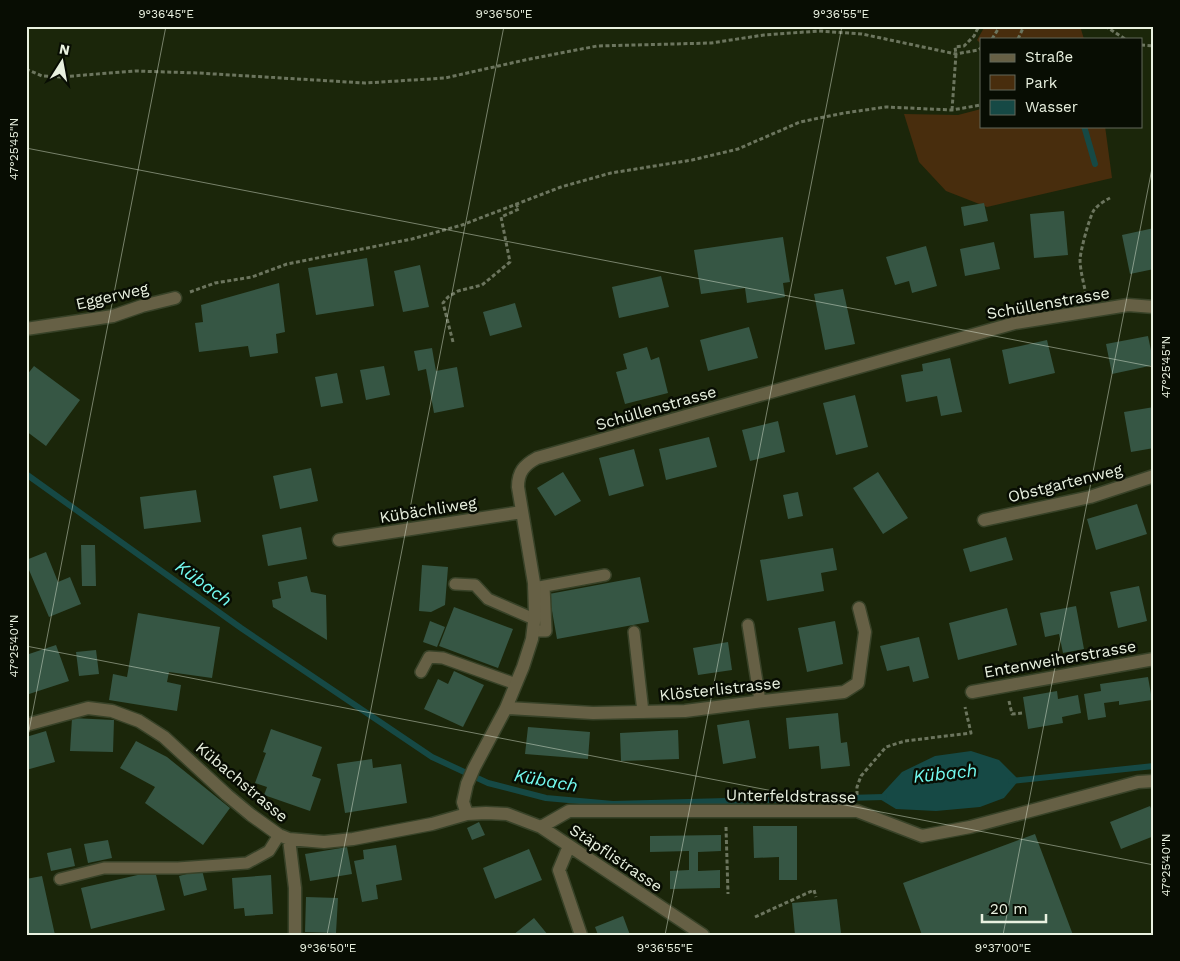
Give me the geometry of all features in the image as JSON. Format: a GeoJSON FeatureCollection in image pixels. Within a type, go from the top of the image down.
{"type":"FeatureCollection","features":[{"type":"Feature","properties":{"kind":"street","name":"Eggerweg"},"geometry":{"type":"LineString","coordinates":[[26,329],[113,316],[142,306],[175,298]]}},
{"type":"Feature","properties":{"kind":"street","name":"Schüllenstrasse"},"geometry":{"type":"LineString","coordinates":[[467,814],[463,802],[467,784],[506,708],[532,639],[539,587],[518,488],[518,479],[527,464],[537,458],[1014,323],[1128,305],[1154,307]]}},
{"type":"Feature","properties":{"kind":"street","name":"Obstgartenweg"},"geometry":{"type":"LineString","coordinates":[[984,520],[1090,497],[1154,476]]}},
{"type":"Feature","properties":{"kind":"street","name":"Kübächliweg"},"geometry":{"type":"LineString","coordinates":[[339,540],[522,512]]}},
{"type":"Feature","properties":{"kind":"street","name":"Klösterlistrasse"},"geometry":{"type":"LineString","coordinates":[[506,708],[593,714],[684,711],[844,692],[858,683],[865,632],[859,608]]}},
{"type":"Feature","properties":{"kind":"street","name":"Entenweiherstrasse"},"geometry":{"type":"LineString","coordinates":[[972,692],[1154,660]]}},
{"type":"Feature","properties":{"kind":"street","name":"Kübachstrasse"},"geometry":{"type":"LineString","coordinates":[[26,725],[88,708],[112,711],[139,721],[164,737],[227,795],[261,823],[284,837],[324,842],[353,840],[432,824],[467,814],[507,814]]}},
{"type":"Feature","properties":{"kind":"street","name":"Unterfeldstrasse"},"geometry":{"type":"LineString","coordinates":[[541,827],[569,811],[857,811],[922,836],[970,828],[1138,782],[1154,781]]}},
{"type":"Feature","properties":{"kind":"street","name":"Stäpflistrasse"},"geometry":{"type":"LineString","coordinates":[[507,814],[541,827],[703,935]]}},
{"type":"Feature","properties":{"kind":"street"},"geometry":{"type":"LineString","coordinates":[[284,837],[295,888],[295,935]]}},
{"type":"Feature","properties":{"kind":"street"},"geometry":{"type":"LineString","coordinates":[[569,846],[559,870],[581,935]]}},
{"type":"Feature","properties":{"kind":"lane"},"geometry":{"type":"LineString","coordinates":[[539,587],[605,575]]}},
{"type":"Feature","properties":{"kind":"lane"},"geometry":{"type":"LineString","coordinates":[[455,584],[475,585],[488,599],[533,625]]}},
{"type":"Feature","properties":{"kind":"lane"},"geometry":{"type":"LineString","coordinates":[[748,625],[760,701]]}},
{"type":"Feature","properties":{"kind":"lane"},"geometry":{"type":"LineString","coordinates":[[634,632],[643,712]]}},
{"type":"Feature","properties":{"kind":"lane"},"geometry":{"type":"LineString","coordinates":[[421,672],[430,657],[443,658],[516,684]]}},
{"type":"Feature","properties":{"kind":"lane"},"geometry":{"type":"LineString","coordinates":[[60,879],[104,868],[178,868],[248,863],[269,852],[284,837]]}},
{"type":"Feature","properties":{"kind":"path"},"geometry":{"type":"LineString","coordinates":[[952,110],[955,47],[964,46],[974,36],[979,26]]}},
{"type":"Feature","properties":{"kind":"path"},"geometry":{"type":"LineString","coordinates":[[993,38],[1000,26]]}},
{"type":"Feature","properties":{"kind":"path"},"geometry":{"type":"LineString","coordinates":[[1018,38],[1024,26]]}},
{"type":"Feature","properties":{"kind":"path"},"geometry":{"type":"LineString","coordinates":[[1105,26],[1123,38]]}},
{"type":"Feature","properties":{"kind":"path"},"geometry":{"type":"LineString","coordinates":[[26,69],[42,76],[144,71],[373,83],[444,78],[597,46],[710,43],[764,35],[819,31],[862,34],[956,54],[980,49]]}},
{"type":"Feature","properties":{"kind":"path"},"geometry":{"type":"LineString","coordinates":[[175,298],[215,283],[252,277],[287,264],[412,238],[462,225],[562,187],[611,173],[692,160],[738,149],[800,122],[886,107],[952,110],[980,105]]}},
{"type":"Feature","properties":{"kind":"path"},"geometry":{"type":"LineString","coordinates":[[1088,312],[1080,260],[1094,209],[1110,198]]}},
{"type":"Feature","properties":{"kind":"path"},"geometry":{"type":"LineString","coordinates":[[454,342],[443,303],[458,290],[482,285],[510,262],[501,217],[519,209],[516,204]]}},
{"type":"Feature","properties":{"kind":"path"},"geometry":{"type":"LineString","coordinates":[[856,787],[861,776],[886,748],[905,741],[971,734],[963,696],[972,692]]}},
{"type":"Feature","properties":{"kind":"path"},"geometry":{"type":"LineString","coordinates":[[1012,714],[1022,713]]}},
{"type":"Feature","properties":{"kind":"path"},"geometry":{"type":"LineString","coordinates":[[726,811],[728,894]]}},
{"type":"Feature","properties":{"kind":"path"},"geometry":{"type":"LineString","coordinates":[[755,917],[814,890],[816,896]]}},
{"type":"Feature","properties":{"kind":"green space"},"geometry":{"type":"Polygon","coordinates":[[[985,26],[1080,26],[1084,38],[980,38],[980,43],[977,40],[985,26]]]}},
{"type":"Feature","properties":{"kind":"green space"},"geometry":{"type":"Polygon","coordinates":[[[980,109],[980,128],[1105,128],[1112,178],[987,207],[946,191],[919,162],[904,114],[958,115],[980,109]]]}},
{"type":"Feature","properties":{"kind":"water"},"geometry":{"type":"Polygon","coordinates":[[[971,751],[999,760],[1019,780],[1004,798],[980,807],[936,811],[896,809],[878,798],[902,772],[935,756],[971,751]]]}},
{"type":"Feature","properties":{"kind":"building"},"geometry":{"type":"Polygon","coordinates":[[[984,203],[988,221],[964,226],[961,207],[984,203]]]}},
{"type":"Feature","properties":{"kind":"building"},"geometry":{"type":"Polygon","coordinates":[[[1064,211],[1068,255],[1034,258],[1030,214],[1064,211]]]}},
{"type":"Feature","properties":{"kind":"building"},"geometry":{"type":"Polygon","coordinates":[[[1154,228],[1154,269],[1130,274],[1122,235],[1154,228]]]}},
{"type":"Feature","properties":{"kind":"building"},"geometry":{"type":"Polygon","coordinates":[[[783,237],[790,282],[783,283],[785,297],[747,303],[745,288],[701,294],[694,250],[783,237]]]}},
{"type":"Feature","properties":{"kind":"building"},"geometry":{"type":"Polygon","coordinates":[[[994,242],[1000,269],[965,276],[960,249],[994,242]]]}},
{"type":"Feature","properties":{"kind":"building"},"geometry":{"type":"Polygon","coordinates":[[[926,246],[937,286],[912,293],[909,281],[895,285],[886,257],[926,246]]]}},
{"type":"Feature","properties":{"kind":"building"},"geometry":{"type":"Polygon","coordinates":[[[367,258],[374,306],[316,315],[308,268],[367,258]]]}},
{"type":"Feature","properties":{"kind":"building"},"geometry":{"type":"Polygon","coordinates":[[[420,265],[429,307],[403,312],[394,271],[420,265]]]}},
{"type":"Feature","properties":{"kind":"building"},"geometry":{"type":"Polygon","coordinates":[[[661,276],[669,307],[619,318],[612,287],[661,276]]]}},
{"type":"Feature","properties":{"kind":"building"},"geometry":{"type":"Polygon","coordinates":[[[279,283],[285,332],[276,334],[278,353],[250,357],[248,346],[199,352],[195,323],[203,322],[201,305],[279,283]]]}},
{"type":"Feature","properties":{"kind":"building"},"geometry":{"type":"Polygon","coordinates":[[[843,289],[855,344],[825,350],[814,294],[843,289]]]}},
{"type":"Feature","properties":{"kind":"building"},"geometry":{"type":"Polygon","coordinates":[[[515,303],[522,327],[490,336],[483,312],[515,303]]]}},
{"type":"Feature","properties":{"kind":"building"},"geometry":{"type":"Polygon","coordinates":[[[749,327],[758,358],[708,371],[700,340],[749,327]]]}},
{"type":"Feature","properties":{"kind":"building"},"geometry":{"type":"Polygon","coordinates":[[[1148,336],[1154,365],[1112,374],[1106,344],[1148,336]]]}},
{"type":"Feature","properties":{"kind":"building"},"geometry":{"type":"Polygon","coordinates":[[[1047,340],[1055,373],[1009,384],[1002,350],[1047,340]]]}},
{"type":"Feature","properties":{"kind":"building"},"geometry":{"type":"Polygon","coordinates":[[[647,347],[651,360],[659,357],[668,393],[625,404],[616,372],[627,369],[623,354],[647,347]]]}},
{"type":"Feature","properties":{"kind":"building"},"geometry":{"type":"Polygon","coordinates":[[[432,348],[436,371],[457,367],[464,407],[434,413],[426,369],[418,371],[414,351],[432,348]]]}},
{"type":"Feature","properties":{"kind":"building"},"geometry":{"type":"Polygon","coordinates":[[[950,358],[962,412],[941,416],[937,396],[906,402],[901,375],[923,371],[922,364],[950,358]]]}},
{"type":"Feature","properties":{"kind":"building"},"geometry":{"type":"Polygon","coordinates":[[[34,366],[80,400],[46,446],[26,431],[26,376],[34,366]]]}},
{"type":"Feature","properties":{"kind":"building"},"geometry":{"type":"Polygon","coordinates":[[[384,366],[390,395],[366,400],[360,370],[384,366]]]}},
{"type":"Feature","properties":{"kind":"building"},"geometry":{"type":"Polygon","coordinates":[[[337,373],[343,403],[321,407],[315,377],[337,373]]]}},
{"type":"Feature","properties":{"kind":"building"},"geometry":{"type":"Polygon","coordinates":[[[855,395],[868,447],[836,455],[823,403],[855,395]]]}},
{"type":"Feature","properties":{"kind":"building"},"geometry":{"type":"Polygon","coordinates":[[[1154,407],[1154,448],[1131,452],[1124,412],[1154,407]]]}},
{"type":"Feature","properties":{"kind":"building"},"geometry":{"type":"Polygon","coordinates":[[[778,421],[785,452],[750,461],[742,430],[778,421]]]}},
{"type":"Feature","properties":{"kind":"building"},"geometry":{"type":"Polygon","coordinates":[[[709,437],[717,467],[666,480],[659,449],[709,437]]]}},
{"type":"Feature","properties":{"kind":"building"},"geometry":{"type":"Polygon","coordinates":[[[634,449],[644,486],[609,496],[599,458],[634,449]]]}},
{"type":"Feature","properties":{"kind":"building"},"geometry":{"type":"Polygon","coordinates":[[[311,468],[318,501],[280,509],[273,476],[311,468]]]}},
{"type":"Feature","properties":{"kind":"building"},"geometry":{"type":"Polygon","coordinates":[[[563,472],[581,501],[555,516],[537,488],[563,472]]]}},
{"type":"Feature","properties":{"kind":"building"},"geometry":{"type":"Polygon","coordinates":[[[878,472],[908,518],[883,534],[853,488],[878,472]]]}},
{"type":"Feature","properties":{"kind":"building"},"geometry":{"type":"Polygon","coordinates":[[[196,490],[201,522],[144,529],[140,497],[196,490]]]}},
{"type":"Feature","properties":{"kind":"building"},"geometry":{"type":"Polygon","coordinates":[[[798,492],[803,516],[788,519],[783,495],[798,492]]]}},
{"type":"Feature","properties":{"kind":"building"},"geometry":{"type":"Polygon","coordinates":[[[1137,504],[1147,534],[1096,550],[1087,519],[1137,504]]]}},
{"type":"Feature","properties":{"kind":"building"},"geometry":{"type":"Polygon","coordinates":[[[301,527],[307,559],[268,566],[262,535],[301,527]]]}},
{"type":"Feature","properties":{"kind":"building"},"geometry":{"type":"Polygon","coordinates":[[[1006,537],[1013,560],[970,572],[963,549],[1006,537]]]}},
{"type":"Feature","properties":{"kind":"building"},"geometry":{"type":"Polygon","coordinates":[[[81,545],[95,545],[96,586],[82,586],[81,545]]]}},
{"type":"Feature","properties":{"kind":"building"},"geometry":{"type":"Polygon","coordinates":[[[833,548],[837,570],[821,573],[824,591],[767,601],[760,560],[833,548]]]}},
{"type":"Feature","properties":{"kind":"building"},"geometry":{"type":"Polygon","coordinates":[[[46,552],[58,582],[70,577],[81,604],[49,617],[26,563],[26,560],[46,552]]]}},
{"type":"Feature","properties":{"kind":"building"},"geometry":{"type":"Polygon","coordinates":[[[422,565],[448,567],[445,605],[431,612],[419,611],[422,565]]]}},
{"type":"Feature","properties":{"kind":"building"},"geometry":{"type":"Polygon","coordinates":[[[307,576],[311,592],[326,595],[327,640],[273,607],[272,600],[281,598],[278,582],[307,576]]]}},
{"type":"Feature","properties":{"kind":"building"},"geometry":{"type":"Polygon","coordinates":[[[640,577],[649,622],[557,639],[549,594],[640,577]]]}},
{"type":"Feature","properties":{"kind":"building"},"geometry":{"type":"Polygon","coordinates":[[[1139,586],[1147,621],[1118,628],[1110,592],[1139,586]]]}},
{"type":"Feature","properties":{"kind":"building"},"geometry":{"type":"Polygon","coordinates":[[[1076,606],[1084,649],[1063,653],[1059,634],[1045,637],[1040,613],[1076,606]]]}},
{"type":"Feature","properties":{"kind":"building"},"geometry":{"type":"Polygon","coordinates":[[[454,607],[513,629],[498,668],[439,646],[454,607]]]}},
{"type":"Feature","properties":{"kind":"building"},"geometry":{"type":"Polygon","coordinates":[[[1007,608],[1017,645],[958,660],[949,623],[1007,608]]]}},
{"type":"Feature","properties":{"kind":"building"},"geometry":{"type":"Polygon","coordinates":[[[138,613],[220,627],[212,678],[169,672],[167,682],[181,685],[177,711],[109,700],[113,674],[127,677],[138,613]]]}},
{"type":"Feature","properties":{"kind":"building"},"geometry":{"type":"Polygon","coordinates":[[[430,621],[445,627],[437,647],[423,642],[430,621]]]}},
{"type":"Feature","properties":{"kind":"building"},"geometry":{"type":"Polygon","coordinates":[[[835,621],[843,664],[807,672],[798,628],[835,621]]]}},
{"type":"Feature","properties":{"kind":"building"},"geometry":{"type":"Polygon","coordinates":[[[919,637],[929,678],[913,682],[909,666],[887,671],[880,646],[919,637]]]}},
{"type":"Feature","properties":{"kind":"building"},"geometry":{"type":"Polygon","coordinates":[[[728,642],[732,670],[698,675],[693,648],[728,642]]]}},
{"type":"Feature","properties":{"kind":"building"},"geometry":{"type":"Polygon","coordinates":[[[56,645],[69,681],[26,695],[26,655],[56,645]]]}},
{"type":"Feature","properties":{"kind":"building"},"geometry":{"type":"Polygon","coordinates":[[[96,650],[99,674],[79,676],[76,652],[96,650]]]}},
{"type":"Feature","properties":{"kind":"building"},"geometry":{"type":"Polygon","coordinates":[[[454,671],[484,685],[463,727],[424,709],[438,679],[448,684],[454,671]]]}},
{"type":"Feature","properties":{"kind":"building"},"geometry":{"type":"Polygon","coordinates":[[[1148,677],[1152,700],[1119,705],[1119,701],[1104,703],[1106,717],[1088,720],[1084,694],[1101,691],[1100,684],[1148,677]]]}},
{"type":"Feature","properties":{"kind":"building"},"geometry":{"type":"Polygon","coordinates":[[[1057,691],[1058,699],[1078,695],[1081,713],[1062,717],[1063,723],[1028,729],[1023,697],[1057,691]]]}},
{"type":"Feature","properties":{"kind":"building"},"geometry":{"type":"Polygon","coordinates":[[[838,713],[841,743],[847,742],[850,766],[821,769],[819,746],[789,749],[786,718],[838,713]]]}},
{"type":"Feature","properties":{"kind":"building"},"geometry":{"type":"Polygon","coordinates":[[[72,718],[114,720],[113,752],[70,751],[72,718]]]}},
{"type":"Feature","properties":{"kind":"building"},"geometry":{"type":"Polygon","coordinates":[[[749,720],[756,758],[723,764],[717,725],[749,720]]]}},
{"type":"Feature","properties":{"kind":"building"},"geometry":{"type":"Polygon","coordinates":[[[528,727],[590,732],[588,759],[525,754],[528,727]]]}},
{"type":"Feature","properties":{"kind":"building"},"geometry":{"type":"Polygon","coordinates":[[[271,729],[322,747],[312,776],[321,779],[310,811],[264,795],[267,787],[255,783],[266,753],[263,752],[271,729]]]}},
{"type":"Feature","properties":{"kind":"building"},"geometry":{"type":"Polygon","coordinates":[[[678,730],[679,759],[621,761],[620,733],[678,730]]]}},
{"type":"Feature","properties":{"kind":"building"},"geometry":{"type":"Polygon","coordinates":[[[46,731],[55,762],[26,770],[26,737],[46,731]]]}},
{"type":"Feature","properties":{"kind":"building"},"geometry":{"type":"Polygon","coordinates":[[[136,741],[167,757],[230,808],[203,845],[145,803],[155,787],[120,768],[136,741]]]}},
{"type":"Feature","properties":{"kind":"building"},"geometry":{"type":"Polygon","coordinates":[[[372,759],[373,768],[401,764],[407,803],[345,813],[337,764],[372,759]]]}},
{"type":"Feature","properties":{"kind":"building"},"geometry":{"type":"Polygon","coordinates":[[[1150,806],[1154,815],[1154,836],[1121,849],[1110,822],[1150,806]]]}},
{"type":"Feature","properties":{"kind":"building"},"geometry":{"type":"Polygon","coordinates":[[[479,822],[485,835],[472,840],[467,828],[479,822]]]}},
{"type":"Feature","properties":{"kind":"building"},"geometry":{"type":"Polygon","coordinates":[[[753,826],[797,826],[797,880],[779,880],[779,857],[754,858],[753,826]]]}},
{"type":"Feature","properties":{"kind":"building"},"geometry":{"type":"Polygon","coordinates":[[[1035,834],[1073,935],[922,935],[903,883],[1035,834]]]}},
{"type":"Feature","properties":{"kind":"building"},"geometry":{"type":"Polygon","coordinates":[[[721,835],[721,851],[698,852],[698,871],[720,870],[720,888],[670,889],[670,871],[689,870],[689,851],[650,852],[650,836],[721,835]]]}},
{"type":"Feature","properties":{"kind":"building"},"geometry":{"type":"Polygon","coordinates":[[[108,840],[112,858],[88,863],[84,844],[108,840]]]}},
{"type":"Feature","properties":{"kind":"building"},"geometry":{"type":"Polygon","coordinates":[[[396,845],[402,880],[376,885],[378,899],[362,902],[354,861],[364,859],[363,850],[396,845]]]}},
{"type":"Feature","properties":{"kind":"building"},"geometry":{"type":"Polygon","coordinates":[[[347,847],[352,874],[310,881],[305,854],[347,847]]]}},
{"type":"Feature","properties":{"kind":"building"},"geometry":{"type":"Polygon","coordinates":[[[71,848],[75,866],[51,871],[47,853],[71,848]]]}},
{"type":"Feature","properties":{"kind":"building"},"geometry":{"type":"Polygon","coordinates":[[[529,849],[542,880],[495,899],[483,868],[529,849]]]}},
{"type":"Feature","properties":{"kind":"building"},"geometry":{"type":"Polygon","coordinates":[[[202,870],[207,890],[184,896],[179,876],[202,870]]]}},
{"type":"Feature","properties":{"kind":"building"},"geometry":{"type":"Polygon","coordinates":[[[155,871],[165,910],[91,929],[81,888],[155,871]]]}},
{"type":"Feature","properties":{"kind":"building"},"geometry":{"type":"Polygon","coordinates":[[[271,875],[273,914],[245,916],[244,908],[234,909],[232,878],[271,875]]]}},
{"type":"Feature","properties":{"kind":"building"},"geometry":{"type":"Polygon","coordinates":[[[42,876],[55,935],[26,935],[26,879],[42,876]]]}},
{"type":"Feature","properties":{"kind":"building"},"geometry":{"type":"Polygon","coordinates":[[[306,897],[338,898],[336,933],[305,932],[306,897]]]}},
{"type":"Feature","properties":{"kind":"building"},"geometry":{"type":"Polygon","coordinates":[[[837,899],[841,933],[795,935],[792,903],[837,899]]]}},
{"type":"Feature","properties":{"kind":"building"},"geometry":{"type":"Polygon","coordinates":[[[623,916],[630,935],[598,935],[595,927],[623,916]]]}},
{"type":"Feature","properties":{"kind":"building"},"geometry":{"type":"Polygon","coordinates":[[[534,918],[548,935],[513,935],[534,918]]]}},
{"type":"Feature","properties":{"kind":"waterway"},"geometry":{"type":"LineString","coordinates":[[1085,128],[1095,164]]}},
{"type":"Feature","properties":{"kind":"waterway","name":"Kübach"},"geometry":{"type":"LineString","coordinates":[[26,474],[241,628],[432,757],[488,783],[546,798],[613,804],[884,797]]}},
{"type":"Feature","properties":{"kind":"waterway","name":"Kübach"},"geometry":{"type":"LineString","coordinates":[[1011,781],[1154,766]]}}]}
